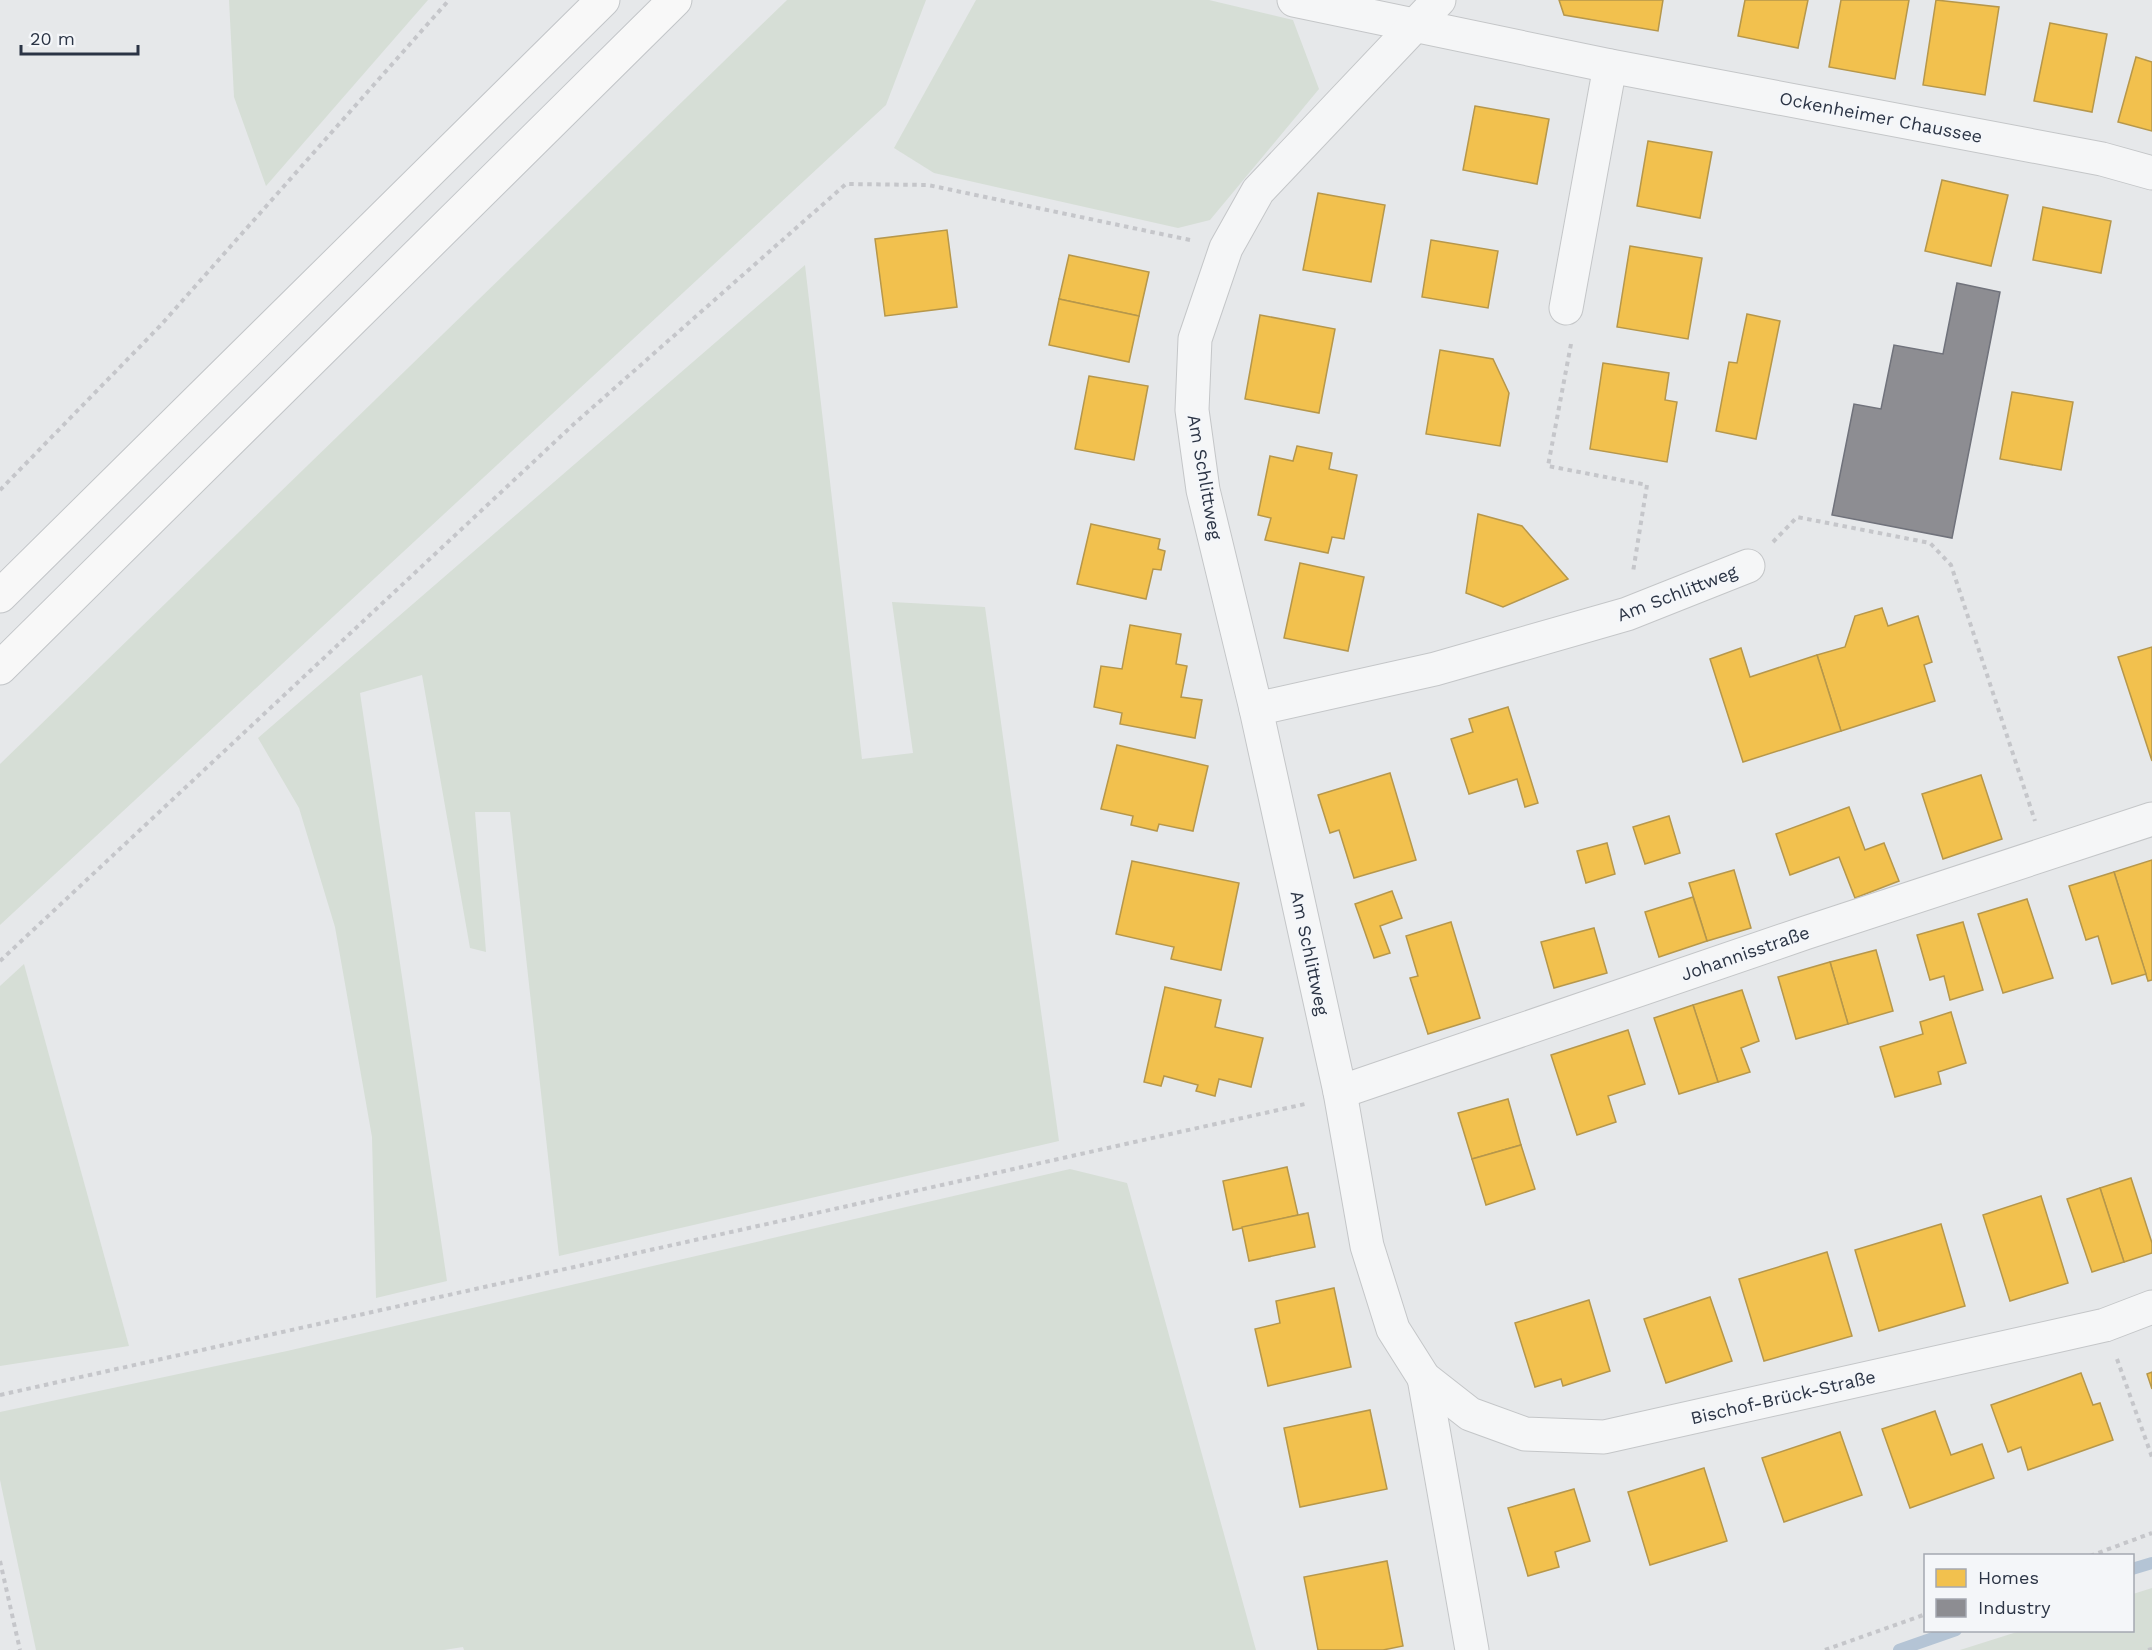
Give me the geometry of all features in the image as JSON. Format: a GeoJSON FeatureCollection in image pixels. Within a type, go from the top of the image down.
{"type":"FeatureCollection","features":[{"type":"Feature","properties":{"kind":"main road"},"geometry":{"type":"LineString","coordinates":[[0,596],[603,0]]}},
{"type":"Feature","properties":{"kind":"main road"},"geometry":{"type":"LineString","coordinates":[[0,668],[675,0]]}},
{"type":"Feature","properties":{"kind":"street","name":"Ockenheimer Chaussee"},"geometry":{"type":"LineString","coordinates":[[1294,0],[1610,66],[2102,159],[2152,173]]}},
{"type":"Feature","properties":{"kind":"street","name":"Am Schlittweg"},"geometry":{"type":"LineString","coordinates":[[1340,1092],[1256,709],[1203,490],[1192,410],[1195,339],[1226,248],[1258,191],[1439,0]]}},
{"type":"Feature","properties":{"kind":"street"},"geometry":{"type":"LineString","coordinates":[[1566,308],[1610,66]]}},
{"type":"Feature","properties":{"kind":"street","name":"Am Schlittweg"},"geometry":{"type":"LineString","coordinates":[[1256,709],[1435,669],[1627,614],[1748,566]]}},
{"type":"Feature","properties":{"kind":"street","name":"Johannisstraße"},"geometry":{"type":"LineString","coordinates":[[1340,1092],[1794,937],[2046,856],[2152,819]]}},
{"type":"Feature","properties":{"kind":"street","name":"Bischof-Brück-Straße"},"geometry":{"type":"LineString","coordinates":[[1340,1092],[1367,1246],[1393,1329],[1424,1378],[1470,1414],[1525,1434],[1604,1437],[2105,1325],[2152,1307]]}},
{"type":"Feature","properties":{"kind":"street","name":"Bischof-Brück-Straße"},"geometry":{"type":"LineString","coordinates":[[1424,1378],[1472,1650]]}},
{"type":"Feature","properties":{"kind":"path"},"geometry":{"type":"LineString","coordinates":[[0,490],[160,326],[449,0]]}},
{"type":"Feature","properties":{"kind":"path"},"geometry":{"type":"LineString","coordinates":[[0,961],[575,423],[846,184],[928,185],[1226,248]]}},
{"type":"Feature","properties":{"kind":"path"},"geometry":{"type":"LineString","coordinates":[[1566,308],[1573,336],[1548,466],[1647,485],[1627,614]]}},
{"type":"Feature","properties":{"kind":"path"},"geometry":{"type":"LineString","coordinates":[[1748,566],[1797,517],[1930,543],[1951,564],[2046,856]]}},
{"type":"Feature","properties":{"kind":"path"},"geometry":{"type":"LineString","coordinates":[[0,1395],[1305,1104],[1340,1092]]}},
{"type":"Feature","properties":{"kind":"path"},"geometry":{"type":"LineString","coordinates":[[2105,1325],[2152,1457]]}},
{"type":"Feature","properties":{"kind":"path"},"geometry":{"type":"LineString","coordinates":[[2095,1554],[2152,1533]]}},
{"type":"Feature","properties":{"kind":"path"},"geometry":{"type":"LineString","coordinates":[[0,1561],[20,1650]]}},
{"type":"Feature","properties":{"kind":"path"},"geometry":{"type":"LineString","coordinates":[[1826,1650],[1924,1615]]}},
{"type":"Feature","properties":{"kind":"shaded area"},"geometry":{"type":"Polygon","coordinates":[[[229,0],[428,0],[266,186],[234,97],[229,0]]]}},
{"type":"Feature","properties":{"kind":"shaded area"},"geometry":{"type":"Polygon","coordinates":[[[787,0],[926,0],[886,105],[0,925],[0,764],[787,0]]]}},
{"type":"Feature","properties":{"kind":"shaded area"},"geometry":{"type":"Polygon","coordinates":[[[976,0],[1209,0],[1293,20],[1319,89],[1210,220],[1178,228],[934,173],[894,148],[976,0]]]}},
{"type":"Feature","properties":{"kind":"shaded area"},"geometry":{"type":"Polygon","coordinates":[[[805,265],[862,759],[913,753],[892,602],[985,607],[1059,1141],[559,1256],[510,812],[475,812],[486,952],[470,948],[422,675],[360,693],[447,1281],[376,1298],[372,1137],[335,927],[299,808],[258,738],[805,265]]]}},
{"type":"Feature","properties":{"kind":"shaded area"},"geometry":{"type":"Polygon","coordinates":[[[24,964],[129,1346],[0,1366],[0,986],[24,964]]]}},
{"type":"Feature","properties":{"kind":"shaded area"},"geometry":{"type":"Polygon","coordinates":[[[1070,1169],[1127,1183],[1256,1650],[464,1650],[463,1647],[444,1650],[36,1650],[0,1480],[0,1412],[287,1351],[1070,1169]]]}},
{"type":"Feature","properties":{"kind":"shaded area"},"geometry":{"type":"Polygon","coordinates":[[[2152,1588],[2152,1650],[1960,1650],[2017,1632],[2134,1632],[2134,1594],[2152,1588]]]}},
{"type":"Feature","properties":{"kind":"building: Homes"},"geometry":{"type":"Polygon","coordinates":[[[1559,0],[1663,0],[1658,31],[1564,15],[1559,0]]]}},
{"type":"Feature","properties":{"kind":"building: Homes"},"geometry":{"type":"Polygon","coordinates":[[[1745,0],[1808,0],[1798,48],[1738,36],[1745,0]]]}},
{"type":"Feature","properties":{"kind":"building: Homes"},"geometry":{"type":"Polygon","coordinates":[[[1841,0],[1909,0],[1895,79],[1829,67],[1841,0]]]}},
{"type":"Feature","properties":{"kind":"building: Homes"},"geometry":{"type":"Polygon","coordinates":[[[1936,0],[1999,7],[1985,95],[1923,85],[1936,0]]]}},
{"type":"Feature","properties":{"kind":"building: Homes"},"geometry":{"type":"Polygon","coordinates":[[[2050,23],[2107,34],[2092,112],[2034,101],[2050,23]]]}},
{"type":"Feature","properties":{"kind":"building: Homes"},"geometry":{"type":"Polygon","coordinates":[[[2136,57],[2152,62],[2152,131],[2118,122],[2136,57]]]}},
{"type":"Feature","properties":{"kind":"building: Homes"},"geometry":{"type":"Polygon","coordinates":[[[1475,106],[1549,119],[1537,184],[1463,170],[1475,106]]]}},
{"type":"Feature","properties":{"kind":"building: Homes"},"geometry":{"type":"Polygon","coordinates":[[[1648,141],[1712,152],[1700,218],[1637,206],[1648,141]]]}},
{"type":"Feature","properties":{"kind":"building: Homes"},"geometry":{"type":"Polygon","coordinates":[[[1942,180],[2008,195],[1991,266],[1925,251],[1942,180]]]}},
{"type":"Feature","properties":{"kind":"building: Homes"},"geometry":{"type":"Polygon","coordinates":[[[1318,193],[1385,205],[1371,282],[1303,270],[1318,193]]]}},
{"type":"Feature","properties":{"kind":"building: Homes"},"geometry":{"type":"Polygon","coordinates":[[[2043,207],[2111,221],[2101,273],[2033,260],[2043,207]]]}},
{"type":"Feature","properties":{"kind":"building: Homes"},"geometry":{"type":"Polygon","coordinates":[[[947,230],[957,307],[885,316],[875,239],[947,230]]]}},
{"type":"Feature","properties":{"kind":"building: Homes"},"geometry":{"type":"Polygon","coordinates":[[[1431,240],[1498,251],[1488,308],[1422,297],[1431,240]]]}},
{"type":"Feature","properties":{"kind":"building: Homes"},"geometry":{"type":"Polygon","coordinates":[[[1630,246],[1702,258],[1688,339],[1617,327],[1630,246]]]}},
{"type":"Feature","properties":{"kind":"building: Homes"},"geometry":{"type":"Polygon","coordinates":[[[1069,255],[1149,272],[1139,316],[1059,299],[1069,255]]]}},
{"type":"Feature","properties":{"kind":"building: Homes"},"geometry":{"type":"Polygon","coordinates":[[[1059,299],[1139,316],[1129,362],[1049,345],[1059,299]]]}},
{"type":"Feature","properties":{"kind":"building: Homes"},"geometry":{"type":"Polygon","coordinates":[[[1747,314],[1780,321],[1756,439],[1716,431],[1729,362],[1737,363],[1747,314]]]}},
{"type":"Feature","properties":{"kind":"building: Homes"},"geometry":{"type":"Polygon","coordinates":[[[1260,315],[1335,329],[1319,413],[1245,399],[1260,315]]]}},
{"type":"Feature","properties":{"kind":"building: Homes"},"geometry":{"type":"Polygon","coordinates":[[[1440,350],[1493,359],[1509,393],[1500,446],[1426,434],[1440,350]]]}},
{"type":"Feature","properties":{"kind":"building: Homes"},"geometry":{"type":"Polygon","coordinates":[[[1603,363],[1669,373],[1665,400],[1677,402],[1667,462],[1590,449],[1603,363]]]}},
{"type":"Feature","properties":{"kind":"building: Homes"},"geometry":{"type":"Polygon","coordinates":[[[1089,376],[1148,386],[1134,460],[1075,449],[1089,376]]]}},
{"type":"Feature","properties":{"kind":"building: Homes"},"geometry":{"type":"Polygon","coordinates":[[[2012,392],[2073,402],[2061,470],[2000,459],[2012,392]]]}},
{"type":"Feature","properties":{"kind":"building: Homes"},"geometry":{"type":"Polygon","coordinates":[[[1297,446],[1332,453],[1329,469],[1357,475],[1344,539],[1332,537],[1328,553],[1265,540],[1271,518],[1258,515],[1270,456],[1293,461],[1297,446]]]}},
{"type":"Feature","properties":{"kind":"building: Homes"},"geometry":{"type":"Polygon","coordinates":[[[1478,514],[1522,526],[1568,579],[1503,607],[1466,593],[1478,514]]]}},
{"type":"Feature","properties":{"kind":"building: Homes"},"geometry":{"type":"Polygon","coordinates":[[[1091,524],[1160,539],[1158,549],[1165,551],[1161,570],[1153,569],[1146,599],[1077,584],[1091,524]]]}},
{"type":"Feature","properties":{"kind":"building: Homes"},"geometry":{"type":"Polygon","coordinates":[[[1300,563],[1364,577],[1348,651],[1284,638],[1300,563]]]}},
{"type":"Feature","properties":{"kind":"building: Homes"},"geometry":{"type":"Polygon","coordinates":[[[1882,608],[1888,626],[1918,616],[1932,662],[1924,665],[1935,701],[1841,731],[1817,655],[1845,647],[1855,616],[1882,608]]]}},
{"type":"Feature","properties":{"kind":"building: Homes"},"geometry":{"type":"Polygon","coordinates":[[[1130,625],[1181,634],[1176,664],[1187,666],[1181,697],[1202,700],[1195,738],[1120,724],[1122,713],[1094,707],[1101,666],[1122,669],[1130,625]]]}},
{"type":"Feature","properties":{"kind":"building: Homes"},"geometry":{"type":"Polygon","coordinates":[[[2152,647],[2152,761],[2118,657],[2152,647]]]}},
{"type":"Feature","properties":{"kind":"building: Homes"},"geometry":{"type":"Polygon","coordinates":[[[1741,648],[1750,677],[1817,655],[1841,731],[1743,762],[1710,659],[1741,648]]]}},
{"type":"Feature","properties":{"kind":"building: Homes"},"geometry":{"type":"Polygon","coordinates":[[[1508,707],[1538,803],[1525,807],[1517,779],[1469,794],[1451,739],[1473,732],[1469,719],[1508,707]]]}},
{"type":"Feature","properties":{"kind":"building: Homes"},"geometry":{"type":"Polygon","coordinates":[[[1117,745],[1208,766],[1193,831],[1159,824],[1157,831],[1131,825],[1133,816],[1101,809],[1117,745]]]}},
{"type":"Feature","properties":{"kind":"building: Homes"},"geometry":{"type":"Polygon","coordinates":[[[1390,773],[1416,860],[1354,878],[1339,830],[1330,833],[1318,795],[1390,773]]]}},
{"type":"Feature","properties":{"kind":"building: Homes"},"geometry":{"type":"Polygon","coordinates":[[[1981,775],[2002,839],[1943,859],[1922,794],[1981,775]]]}},
{"type":"Feature","properties":{"kind":"building: Homes"},"geometry":{"type":"Polygon","coordinates":[[[1849,807],[1865,850],[1884,843],[1899,881],[1855,898],[1839,857],[1790,875],[1776,834],[1849,807]]]}},
{"type":"Feature","properties":{"kind":"building: Homes"},"geometry":{"type":"Polygon","coordinates":[[[1669,816],[1680,853],[1645,864],[1633,827],[1669,816]]]}},
{"type":"Feature","properties":{"kind":"building: Homes"},"geometry":{"type":"Polygon","coordinates":[[[1607,843],[1615,874],[1586,883],[1577,851],[1607,843]]]}},
{"type":"Feature","properties":{"kind":"building: Homes"},"geometry":{"type":"Polygon","coordinates":[[[2152,860],[2152,980],[2148,981],[2114,872],[2152,860]]]}},
{"type":"Feature","properties":{"kind":"building: Homes"},"geometry":{"type":"Polygon","coordinates":[[[1132,861],[1239,883],[1221,970],[1171,959],[1174,947],[1116,934],[1132,861]]]}},
{"type":"Feature","properties":{"kind":"building: Homes"},"geometry":{"type":"Polygon","coordinates":[[[1734,870],[1751,928],[1707,941],[1689,883],[1734,870]]]}},
{"type":"Feature","properties":{"kind":"building: Homes"},"geometry":{"type":"Polygon","coordinates":[[[2114,872],[2146,974],[2112,984],[2098,936],[2086,940],[2069,886],[2114,872]]]}},
{"type":"Feature","properties":{"kind":"building: Homes"},"geometry":{"type":"Polygon","coordinates":[[[1392,891],[1402,918],[1380,926],[1390,953],[1374,958],[1355,904],[1392,891]]]}},
{"type":"Feature","properties":{"kind":"building: Homes"},"geometry":{"type":"Polygon","coordinates":[[[1693,897],[1707,941],[1659,957],[1645,912],[1693,897]]]}},
{"type":"Feature","properties":{"kind":"building: Homes"},"geometry":{"type":"Polygon","coordinates":[[[2027,899],[2053,978],[2003,993],[1978,914],[2027,899]]]}},
{"type":"Feature","properties":{"kind":"building: Homes"},"geometry":{"type":"Polygon","coordinates":[[[1451,922],[1480,1018],[1428,1034],[1410,978],[1418,976],[1406,936],[1451,922]]]}},
{"type":"Feature","properties":{"kind":"building: Homes"},"geometry":{"type":"Polygon","coordinates":[[[1963,922],[1983,990],[1950,1000],[1944,976],[1930,980],[1917,935],[1963,922]]]}},
{"type":"Feature","properties":{"kind":"building: Homes"},"geometry":{"type":"Polygon","coordinates":[[[1594,928],[1607,973],[1554,988],[1541,942],[1594,928]]]}},
{"type":"Feature","properties":{"kind":"building: Homes"},"geometry":{"type":"Polygon","coordinates":[[[1876,950],[1893,1011],[1848,1024],[1830,962],[1876,950]]]}},
{"type":"Feature","properties":{"kind":"building: Homes"},"geometry":{"type":"Polygon","coordinates":[[[1830,962],[1848,1024],[1796,1039],[1778,977],[1830,962]]]}},
{"type":"Feature","properties":{"kind":"building: Homes"},"geometry":{"type":"Polygon","coordinates":[[[1165,987],[1221,1000],[1215,1027],[1263,1038],[1251,1087],[1219,1079],[1215,1096],[1196,1091],[1198,1085],[1164,1076],[1161,1086],[1144,1082],[1165,987]]]}},
{"type":"Feature","properties":{"kind":"building: Homes"},"geometry":{"type":"Polygon","coordinates":[[[1742,990],[1759,1041],[1741,1048],[1750,1072],[1718,1082],[1693,1005],[1742,990]]]}},
{"type":"Feature","properties":{"kind":"building: Homes"},"geometry":{"type":"Polygon","coordinates":[[[1693,1005],[1718,1082],[1679,1094],[1654,1018],[1693,1005]]]}},
{"type":"Feature","properties":{"kind":"building: Homes"},"geometry":{"type":"Polygon","coordinates":[[[1951,1012],[1966,1063],[1938,1072],[1941,1084],[1895,1097],[1880,1047],[1923,1034],[1920,1022],[1951,1012]]]}},
{"type":"Feature","properties":{"kind":"building: Homes"},"geometry":{"type":"Polygon","coordinates":[[[1628,1030],[1645,1084],[1608,1096],[1616,1122],[1577,1135],[1551,1055],[1628,1030]]]}},
{"type":"Feature","properties":{"kind":"building: Homes"},"geometry":{"type":"Polygon","coordinates":[[[1508,1099],[1521,1145],[1472,1159],[1458,1113],[1508,1099]]]}},
{"type":"Feature","properties":{"kind":"building: Homes"},"geometry":{"type":"Polygon","coordinates":[[[1521,1145],[1535,1189],[1486,1205],[1472,1159],[1521,1145]]]}},
{"type":"Feature","properties":{"kind":"building: Homes"},"geometry":{"type":"Polygon","coordinates":[[[1287,1167],[1298,1215],[1233,1230],[1223,1181],[1287,1167]]]}},
{"type":"Feature","properties":{"kind":"building: Homes"},"geometry":{"type":"Polygon","coordinates":[[[2131,1178],[2152,1243],[2152,1253],[2124,1262],[2100,1188],[2131,1178]]]}},
{"type":"Feature","properties":{"kind":"building: Homes"},"geometry":{"type":"Polygon","coordinates":[[[2100,1188],[2124,1262],[2092,1272],[2067,1199],[2100,1188]]]}},
{"type":"Feature","properties":{"kind":"building: Homes"},"geometry":{"type":"Polygon","coordinates":[[[2041,1196],[2068,1283],[2010,1301],[1983,1215],[2041,1196]]]}},
{"type":"Feature","properties":{"kind":"building: Homes"},"geometry":{"type":"Polygon","coordinates":[[[1308,1213],[1315,1247],[1249,1261],[1242,1227],[1308,1213]]]}},
{"type":"Feature","properties":{"kind":"building: Homes"},"geometry":{"type":"Polygon","coordinates":[[[1941,1224],[1965,1306],[1879,1331],[1855,1250],[1941,1224]]]}},
{"type":"Feature","properties":{"kind":"building: Homes"},"geometry":{"type":"Polygon","coordinates":[[[1827,1252],[1852,1336],[1764,1361],[1739,1279],[1827,1252]]]}},
{"type":"Feature","properties":{"kind":"building: Homes"},"geometry":{"type":"Polygon","coordinates":[[[1334,1288],[1351,1367],[1268,1386],[1255,1329],[1280,1323],[1276,1301],[1334,1288]]]}},
{"type":"Feature","properties":{"kind":"building: Homes"},"geometry":{"type":"Polygon","coordinates":[[[1710,1297],[1732,1361],[1666,1383],[1644,1319],[1710,1297]]]}},
{"type":"Feature","properties":{"kind":"building: Homes"},"geometry":{"type":"Polygon","coordinates":[[[1589,1300],[1610,1371],[1563,1386],[1561,1379],[1535,1387],[1515,1323],[1589,1300]]]}},
{"type":"Feature","properties":{"kind":"building: Homes"},"geometry":{"type":"Polygon","coordinates":[[[2152,1372],[2152,1389],[2147,1374],[2152,1372]]]}},
{"type":"Feature","properties":{"kind":"building: Homes"},"geometry":{"type":"Polygon","coordinates":[[[2081,1373],[2093,1405],[2100,1403],[2113,1440],[2028,1470],[2021,1447],[2008,1452],[1991,1405],[2081,1373]]]}},
{"type":"Feature","properties":{"kind":"building: Homes"},"geometry":{"type":"Polygon","coordinates":[[[1370,1410],[1387,1489],[1300,1507],[1284,1428],[1370,1410]]]}},
{"type":"Feature","properties":{"kind":"building: Homes"},"geometry":{"type":"Polygon","coordinates":[[[1935,1411],[1951,1455],[1982,1444],[1994,1478],[1910,1508],[1882,1429],[1935,1411]]]}},
{"type":"Feature","properties":{"kind":"building: Homes"},"geometry":{"type":"Polygon","coordinates":[[[1840,1432],[1862,1495],[1784,1522],[1762,1458],[1840,1432]]]}},
{"type":"Feature","properties":{"kind":"building: Homes"},"geometry":{"type":"Polygon","coordinates":[[[1704,1468],[1727,1541],[1650,1565],[1628,1492],[1704,1468]]]}},
{"type":"Feature","properties":{"kind":"building: Homes"},"geometry":{"type":"Polygon","coordinates":[[[1574,1489],[1590,1541],[1555,1552],[1559,1567],[1528,1576],[1508,1508],[1574,1489]]]}},
{"type":"Feature","properties":{"kind":"building: Homes"},"geometry":{"type":"Polygon","coordinates":[[[1387,1561],[1403,1646],[1383,1650],[1318,1650],[1304,1577],[1387,1561]]]}},
{"type":"Feature","properties":{"kind":"building: Industry"},"geometry":{"type":"Polygon","coordinates":[[[1957,283],[2000,292],[1952,538],[1832,515],[1854,404],[1881,409],[1894,345],[1943,354],[1957,283]]]}},
{"type":"Feature","properties":{"kind":"waterway"},"geometry":{"type":"LineString","coordinates":[[2134,1568],[2152,1563]]}},
{"type":"Feature","properties":{"kind":"waterway"},"geometry":{"type":"LineString","coordinates":[[1899,1650],[1950,1632]]}}]}
